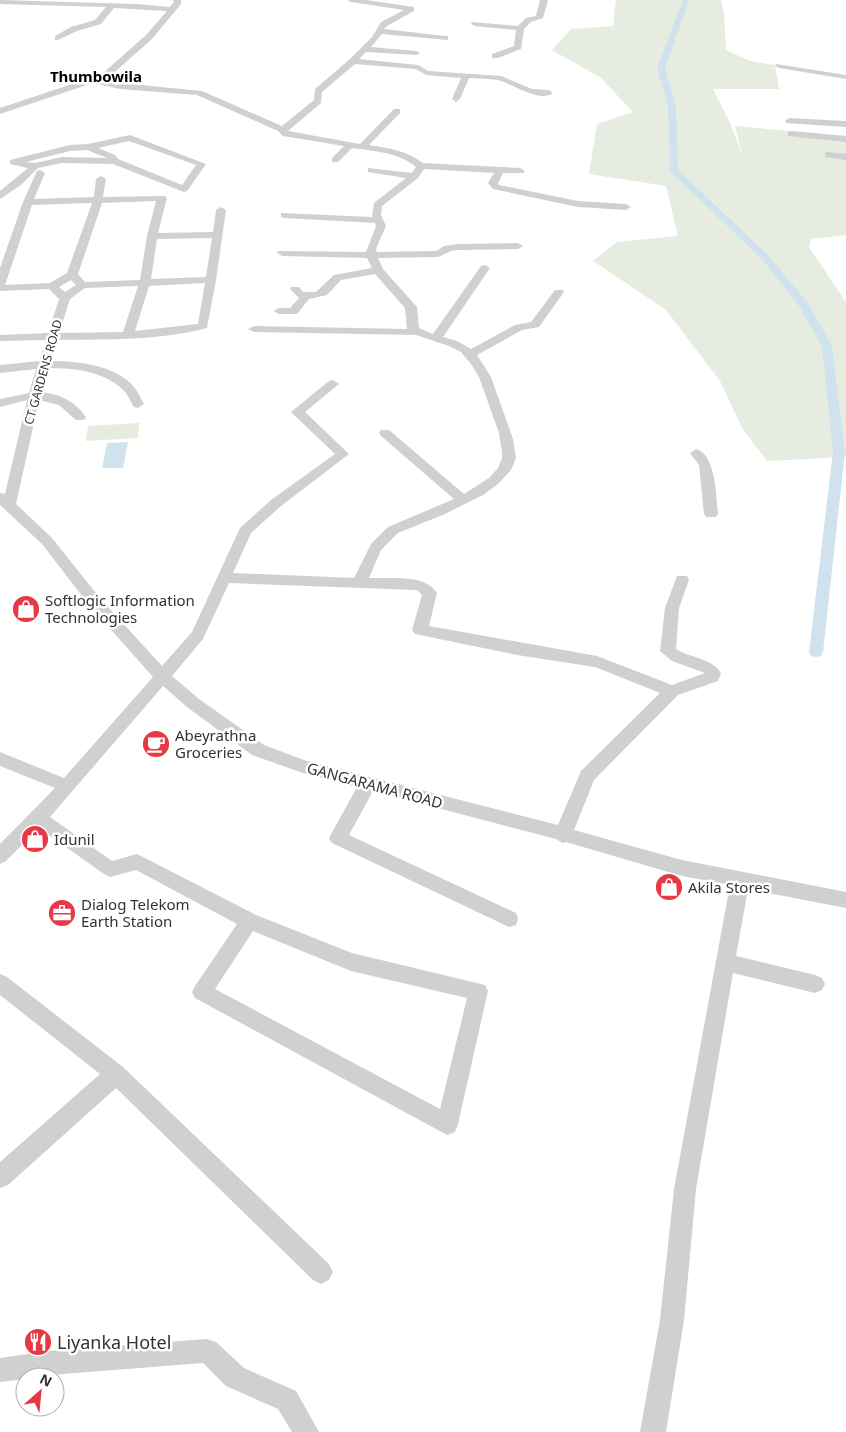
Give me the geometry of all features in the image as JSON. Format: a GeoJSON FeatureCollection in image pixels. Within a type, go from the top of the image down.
{"type":"FeatureCollection","features":[{"type":"Feature","properties":{"kind":"street"},"geometry":{"type":"LineString","coordinates":[[0,111],[96,81],[110,72],[138,48],[178,2],[177,0]]}},
{"type":"Feature","properties":{"kind":"street"},"geometry":{"type":"LineString","coordinates":[[283,130],[320,99],[318,91],[353,61],[384,24],[410,8],[351,0]]}},
{"type":"Feature","properties":{"kind":"street"},"geometry":{"type":"LineString","coordinates":[[386,5],[401,0]]}},
{"type":"Feature","properties":{"kind":"street"},"geometry":{"type":"LineString","coordinates":[[495,56],[518,47],[520,28],[529,20],[539,18],[544,0]]}},
{"type":"Feature","properties":{"kind":"street"},"geometry":{"type":"LineString","coordinates":[[0,2],[136,6],[171,9]]}},
{"type":"Feature","properties":{"kind":"street"},"geometry":{"type":"LineString","coordinates":[[58,38],[74,29],[98,22],[112,6]]}},
{"type":"Feature","properties":{"kind":"street"},"geometry":{"type":"LineString","coordinates":[[475,24],[520,28]]}},
{"type":"Feature","properties":{"kind":"street"},"geometry":{"type":"LineString","coordinates":[[379,31],[445,38]]}},
{"type":"Feature","properties":{"kind":"street"},"geometry":{"type":"LineString","coordinates":[[364,49],[416,53]]}},
{"type":"Feature","properties":{"kind":"street"},"geometry":{"type":"LineString","coordinates":[[353,61],[418,67],[426,73],[501,78],[530,91],[549,92]]}},
{"type":"Feature","properties":{"kind":"street"},"geometry":{"type":"LineString","coordinates":[[779,66],[846,77]]}},
{"type":"Feature","properties":{"kind":"street"},"geometry":{"type":"LineString","coordinates":[[456,99],[464,83],[465,76]]}},
{"type":"Feature","properties":{"kind":"street"},"geometry":{"type":"LineString","coordinates":[[96,81],[120,86],[199,93],[283,130],[286,134],[403,154],[421,166],[520,171]]}},
{"type":"Feature","properties":{"kind":"street"},"geometry":{"type":"LineString","coordinates":[[362,146],[397,111]]}},
{"type":"Feature","properties":{"kind":"street"},"geometry":{"type":"LineString","coordinates":[[789,122],[846,124]]}},
{"type":"Feature","properties":{"kind":"street"},"geometry":{"type":"LineString","coordinates":[[791,134],[846,139]]}},
{"type":"Feature","properties":{"kind":"street"},"geometry":{"type":"LineString","coordinates":[[0,196],[38,170],[62,160],[114,161],[184,189],[201,164],[130,138],[88,147],[48,152],[9,162],[38,170]]}},
{"type":"Feature","properties":{"kind":"street"},"geometry":{"type":"LineString","coordinates":[[335,160],[350,144]]}},
{"type":"Feature","properties":{"kind":"street"},"geometry":{"type":"LineString","coordinates":[[88,147],[112,157],[114,161]]}},
{"type":"Feature","properties":{"kind":"street"},"geometry":{"type":"LineString","coordinates":[[828,155],[846,157]]}},
{"type":"Feature","properties":{"kind":"street"},"geometry":{"type":"LineString","coordinates":[[416,332],[411,327],[411,307],[378,270],[372,255],[372,243],[381,226],[376,215],[377,205],[415,176],[421,169],[421,166]]}},
{"type":"Feature","properties":{"kind":"street"},"geometry":{"type":"LineString","coordinates":[[0,284],[38,170]]}},
{"type":"Feature","properties":{"kind":"street"},"geometry":{"type":"LineString","coordinates":[[371,170],[415,176]]}},
{"type":"Feature","properties":{"kind":"street"},"geometry":{"type":"LineString","coordinates":[[500,170],[493,183],[496,187],[578,204],[626,207]]}},
{"type":"Feature","properties":{"kind":"street"},"geometry":{"type":"LineString","coordinates":[[0,288],[52,286],[72,275],[98,200],[101,179]]}},
{"type":"Feature","properties":{"kind":"street"},"geometry":{"type":"LineString","coordinates":[[28,202],[162,198],[152,236],[146,282],[128,335]]}},
{"type":"Feature","properties":{"kind":"street"},"geometry":{"type":"LineString","coordinates":[[0,338],[128,335],[192,329],[203,326],[222,210]]}},
{"type":"Feature","properties":{"kind":"street"},"geometry":{"type":"LineString","coordinates":[[285,215],[378,220]]}},
{"type":"Feature","properties":{"kind":"street"},"geometry":{"type":"LineString","coordinates":[[152,236],[218,235]]}},
{"type":"Feature","properties":{"kind":"street"},"geometry":{"type":"LineString","coordinates":[[282,253],[406,256],[438,254],[448,248],[458,247],[518,246]]}},
{"type":"Feature","properties":{"kind":"street"},"geometry":{"type":"LineString","coordinates":[[436,338],[485,268]]}},
{"type":"Feature","properties":{"kind":"street"},"geometry":{"type":"LineString","coordinates":[[295,289],[300,294],[322,294],[327,292],[338,277],[378,270]]}},
{"type":"Feature","properties":{"kind":"street"},"geometry":{"type":"LineString","coordinates":[[72,275],[82,285]]}},
{"type":"Feature","properties":{"kind":"street"},"geometry":{"type":"LineString","coordinates":[[52,286],[65,298],[82,285],[211,280]]}},
{"type":"Feature","properties":{"kind":"street"},"geometry":{"type":"LineString","coordinates":[[470,354],[519,327],[536,325],[559,292]]}},
{"type":"Feature","properties":{"kind":"street"},"geometry":{"type":"LineString","coordinates":[[279,311],[293,312],[307,295]]}},
{"type":"Feature","properties":{"kind":"street","name":"CT GARDENS ROAD"},"geometry":{"type":"LineString","coordinates":[[5,501],[34,395],[65,298]]}},
{"type":"Feature","properties":{"kind":"street"},"geometry":{"type":"LineString","coordinates":[[254,329],[331,332],[416,332],[459,346],[470,354],[482,371],[507,441],[509,457],[504,470],[492,482],[463,500],[393,530],[385,536],[373,549],[360,582]]}},
{"type":"Feature","properties":{"kind":"street"},"geometry":{"type":"LineString","coordinates":[[0,369],[44,364],[98,371],[118,381],[130,391],[138,404]]}},
{"type":"Feature","properties":{"kind":"street"},"geometry":{"type":"LineString","coordinates":[[0,856],[67,786],[198,635],[245,531],[276,503],[343,454],[297,412],[333,384]]}},
{"type":"Feature","properties":{"kind":"street"},"geometry":{"type":"LineString","coordinates":[[0,403],[22,396],[34,395],[64,403],[75,410],[80,417]]}},
{"type":"Feature","properties":{"kind":"street"},"geometry":{"type":"LineString","coordinates":[[385,433],[463,500]]}},
{"type":"Feature","properties":{"kind":"street"},"geometry":{"type":"LineString","coordinates":[[696,453],[705,464],[711,514]]}},
{"type":"Feature","properties":{"kind":"street","name":"GANGARAMA ROAD"},"geometry":{"type":"LineString","coordinates":[[5,501],[47,541],[94,602],[161,676],[193,704],[258,750],[303,766],[556,832],[563,836],[682,868],[846,900]]}},
{"type":"Feature","properties":{"kind":"street"},"geometry":{"type":"LineString","coordinates":[[225,578],[420,585],[430,593],[420,630],[597,662],[672,691]]}},
{"type":"Feature","properties":{"kind":"street"},"geometry":{"type":"LineString","coordinates":[[563,836],[587,776],[672,691],[712,677],[713,673],[710,669],[677,657],[668,651],[672,608],[682,580]]}},
{"type":"Feature","properties":{"kind":"street"},"geometry":{"type":"LineString","coordinates":[[0,759],[67,786]]}},
{"type":"Feature","properties":{"kind":"street"},"geometry":{"type":"LineString","coordinates":[[368,784],[338,838],[509,919]]}},
{"type":"Feature","properties":{"kind":"street"},"geometry":{"type":"LineString","coordinates":[[38,818],[110,869],[137,862],[249,921],[351,962],[478,991],[447,1124],[202,992],[249,921]]}},
{"type":"Feature","properties":{"kind":"street"},"geometry":{"type":"LineString","coordinates":[[653,1432],[672,1320],[685,1190],[740,880]]}},
{"type":"Feature","properties":{"kind":"street"},"geometry":{"type":"LineString","coordinates":[[726,962],[791,980],[815,984]]}},
{"type":"Feature","properties":{"kind":"street"},"geometry":{"type":"LineString","coordinates":[[0,984],[67,1034],[116,1074],[321,1272]]}},
{"type":"Feature","properties":{"kind":"street"},"geometry":{"type":"LineString","coordinates":[[0,1178],[116,1074]]}},
{"type":"Feature","properties":{"kind":"street"},"geometry":{"type":"LineString","coordinates":[[0,1370],[48,1363],[207,1350],[235,1377],[287,1400],[306,1432]]}},
{"type":"Feature","properties":{"kind":"shaded area"},"geometry":{"type":"Polygon","coordinates":[[[616,0],[721,0],[724,13],[726,50],[750,61],[775,65],[779,89],[713,89],[730,123],[742,154],[735,126],[846,136],[846,235],[811,239],[809,247],[846,302],[846,457],[767,461],[742,428],[720,381],[666,310],[593,261],[617,242],[678,236],[666,186],[589,174],[597,124],[633,112],[601,78],[552,50],[571,29],[613,26],[616,0]]]}},
{"type":"Feature","properties":{"kind":"shaded area"},"geometry":{"type":"Polygon","coordinates":[[[139,423],[138,438],[86,441],[88,426],[139,423]]]}},
{"type":"Feature","properties":{"kind":"water"},"geometry":{"type":"Polygon","coordinates":[[[128,442],[123,468],[102,468],[107,443],[128,442]]]}},
{"type":"Feature","properties":{"kind":"waterway"},"geometry":{"type":"LineString","coordinates":[[686,0],[661,68],[672,105],[674,171],[765,257],[804,305],[827,346],[839,452],[816,652]]}},
{"type":"Feature","properties":{"kind":"place","name":"Softlogic Information Technologies"},"geometry":{"type":"Point","coordinates":[26,609]}},
{"type":"Feature","properties":{"kind":"place","name":"Abeyrathna Groceries"},"geometry":{"type":"Point","coordinates":[156,744]}},
{"type":"Feature","properties":{"kind":"place","name":"Idunil"},"geometry":{"type":"Point","coordinates":[35,839]}},
{"type":"Feature","properties":{"kind":"place","name":"Akila Stores"},"geometry":{"type":"Point","coordinates":[669,887]}},
{"type":"Feature","properties":{"kind":"place","name":"Dialog Telekom Earth Station"},"geometry":{"type":"Point","coordinates":[62,913]}},
{"type":"Feature","properties":{"kind":"place","name":"Liyanka Hotel"},"geometry":{"type":"Point","coordinates":[38,1342]}},
{"type":"Feature","properties":{"kind":"district","name":"Thumbowila"},"geometry":{"type":"Point","coordinates":[96,76]}}]}
